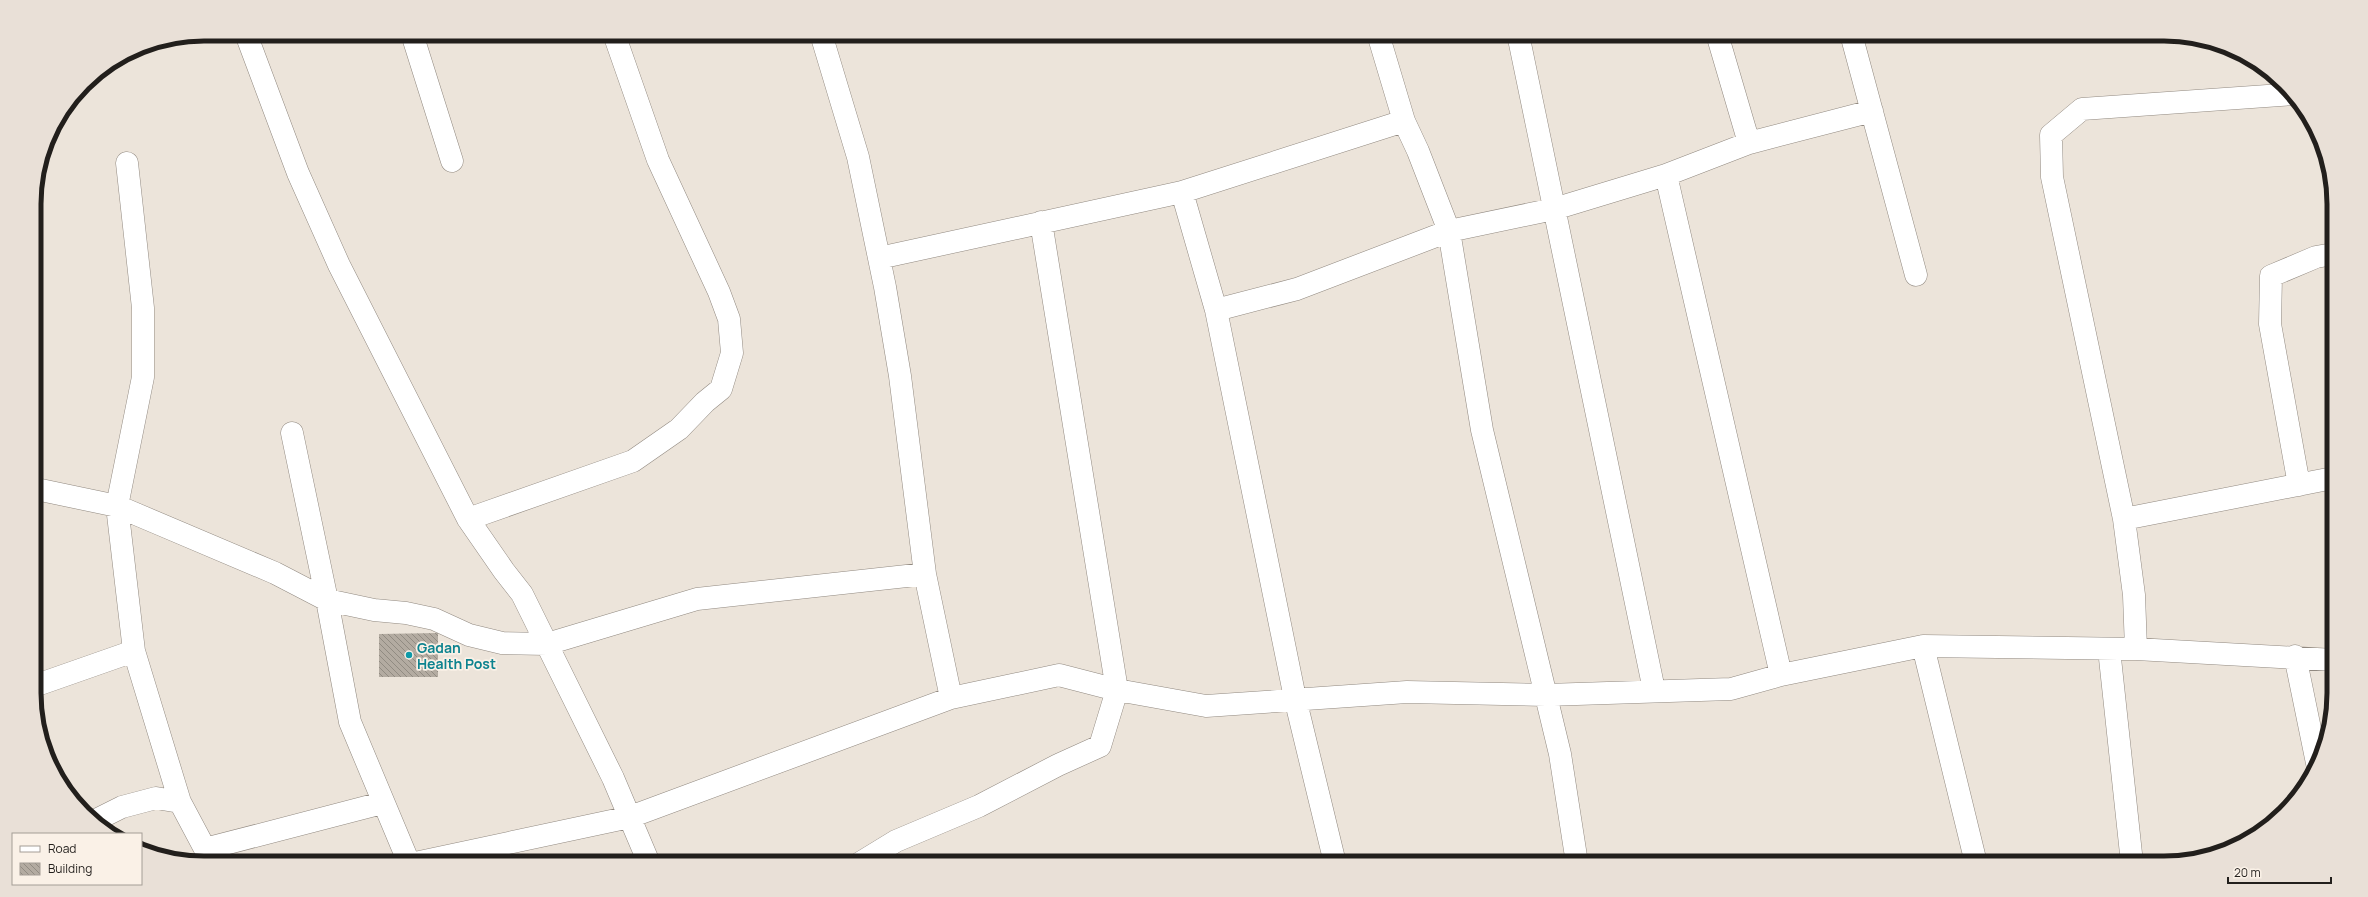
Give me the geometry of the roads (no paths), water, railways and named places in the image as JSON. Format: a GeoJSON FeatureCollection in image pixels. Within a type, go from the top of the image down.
{"type":"FeatureCollection","features":[{"type":"Feature","properties":{"kind":"street"},"geometry":{"type":"LineString","coordinates":[[249,41],[298,173],[335,258],[468,519],[504,572],[522,594],[613,778],[646,856]]}},
{"type":"Feature","properties":{"kind":"street"},"geometry":{"type":"LineString","coordinates":[[414,41],[452,161]]}},
{"type":"Feature","properties":{"kind":"street"},"geometry":{"type":"LineString","coordinates":[[468,519],[633,460],[679,429],[705,402],[721,389],[732,352],[729,319],[719,292],[658,160],[616,41]]}},
{"type":"Feature","properties":{"kind":"street"},"geometry":{"type":"LineString","coordinates":[[823,41],[858,157],[879,258],[900,376],[925,574],[951,698]]}},
{"type":"Feature","properties":{"kind":"street"},"geometry":{"type":"LineString","coordinates":[[1380,41],[1404,121],[1418,151],[1448,231],[1482,430],[1560,754],[1576,856]]}},
{"type":"Feature","properties":{"kind":"street"},"geometry":{"type":"LineString","coordinates":[[1519,41],[1654,690]]}},
{"type":"Feature","properties":{"kind":"street"},"geometry":{"type":"LineString","coordinates":[[1719,41],[1748,143]]}},
{"type":"Feature","properties":{"kind":"street"},"geometry":{"type":"LineString","coordinates":[[1853,41],[1916,275]]}},
{"type":"Feature","properties":{"kind":"street"},"geometry":{"type":"LineString","coordinates":[[2136,649],[2134,595],[2124,519],[2052,177],[2051,135],[2082,109],[2285,95]]}},
{"type":"Feature","properties":{"kind":"street"},"geometry":{"type":"LineString","coordinates":[[1216,310],[1297,289],[1448,231],[1554,209],[1666,175],[1748,143],[1872,111]]}},
{"type":"Feature","properties":{"kind":"street"},"geometry":{"type":"LineString","coordinates":[[879,258],[1182,192],[1404,121]]}},
{"type":"Feature","properties":{"kind":"street"},"geometry":{"type":"LineString","coordinates":[[127,163],[144,308],[143,376],[117,506],[134,652],[180,802],[207,856],[382,803]]}},
{"type":"Feature","properties":{"kind":"street"},"geometry":{"type":"LineString","coordinates":[[1666,175],[1781,676]]}},
{"type":"Feature","properties":{"kind":"street"},"geometry":{"type":"LineString","coordinates":[[1182,192],[1216,310],[1295,698],[1333,856]]}},
{"type":"Feature","properties":{"kind":"street"},"geometry":{"type":"LineString","coordinates":[[871,856],[896,841],[979,806],[1058,765],[1100,746],[1116,690],[1041,222]]}},
{"type":"Feature","properties":{"kind":"street"},"geometry":{"type":"LineString","coordinates":[[2299,485],[2270,324],[2271,276],[2316,257],[2327,255]]}},
{"type":"Feature","properties":{"kind":"street"},"geometry":{"type":"LineString","coordinates":[[292,432],[328,600],[350,722],[382,803],[406,856]]}},
{"type":"Feature","properties":{"kind":"street"},"geometry":{"type":"LineString","coordinates":[[2124,519],[2327,479]]}},
{"type":"Feature","properties":{"kind":"street"},"geometry":{"type":"LineString","coordinates":[[41,490],[117,506],[261,567],[328,600],[374,610],[406,613],[434,620],[469,636],[502,644],[547,644],[697,599],[925,574]]}},
{"type":"Feature","properties":{"kind":"street"},"geometry":{"type":"LineString","coordinates":[[1923,646],[1974,856]]}},
{"type":"Feature","properties":{"kind":"street"},"geometry":{"type":"LineString","coordinates":[[448,856],[630,817],[951,698],[1058,676],[1116,690],[1206,706],[1295,698],[1408,692],[1546,695],[1654,690],[1731,689],[1781,676],[1923,646],[2136,649],[2295,656],[2327,659]]}},
{"type":"Feature","properties":{"kind":"street"},"geometry":{"type":"LineString","coordinates":[[2109,649],[2131,856]]}},
{"type":"Feature","properties":{"kind":"street"},"geometry":{"type":"LineString","coordinates":[[41,684],[134,652]]}},
{"type":"Feature","properties":{"kind":"street"},"geometry":{"type":"LineString","coordinates":[[2295,656],[2315,754]]}},
{"type":"Feature","properties":{"kind":"street"},"geometry":{"type":"LineString","coordinates":[[100,818],[122,807],[156,798],[180,802]]}},
{"type":"Feature","properties":{"kind":"place","name":"Gadan Health Post"},"geometry":{"type":"Point","coordinates":[409,655]}}]}
